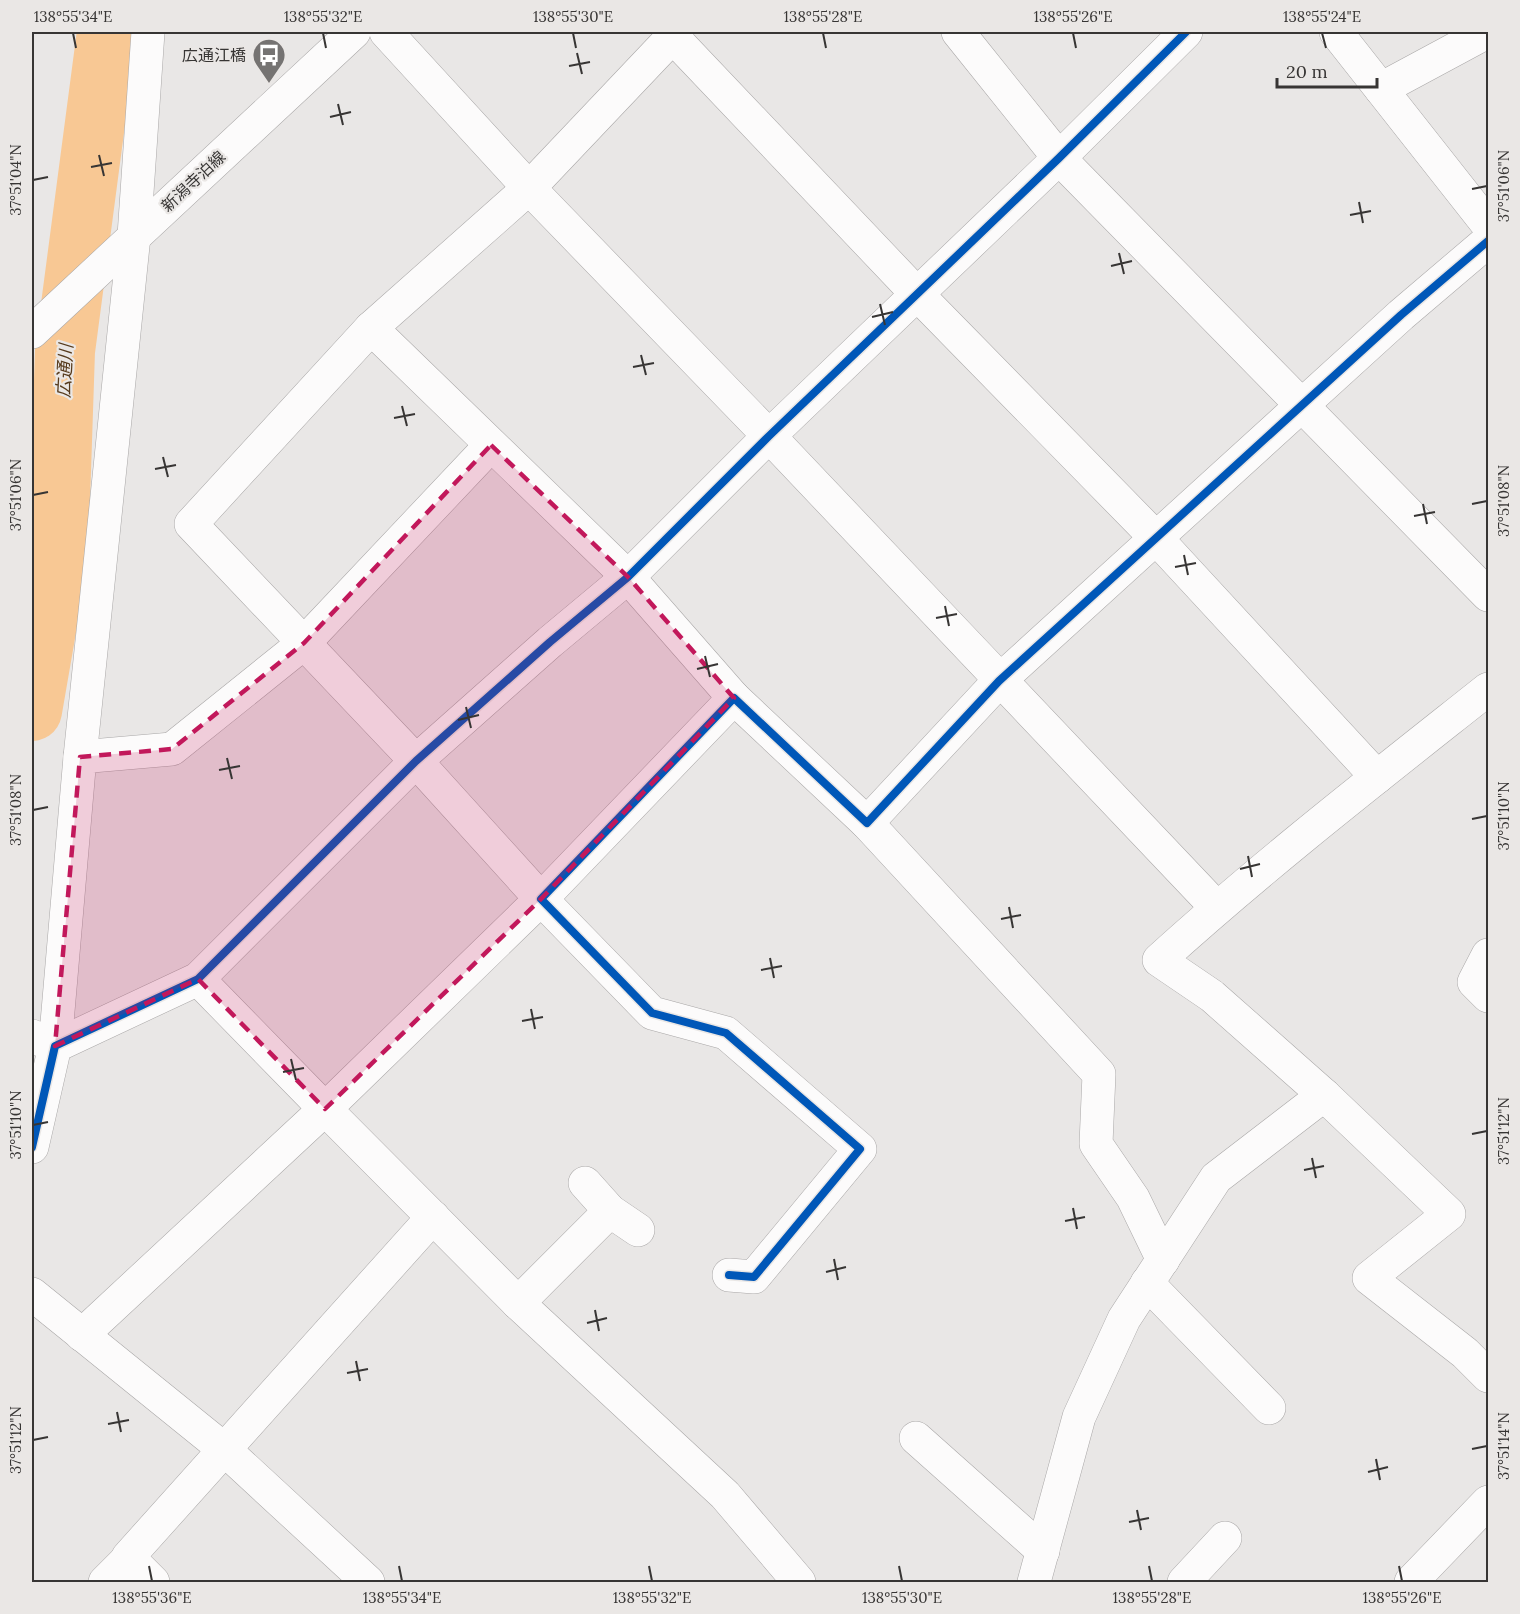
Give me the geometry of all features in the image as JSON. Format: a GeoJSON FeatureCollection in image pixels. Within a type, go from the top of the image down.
{"type":"FeatureCollection","features":[{"type":"Feature","properties":{"kind":"street"},"geometry":{"type":"LineString","coordinates":[[32,1147],[80,757],[148,32]]}},
{"type":"Feature","properties":{"kind":"street","name":"新潟寺泊線"},"geometry":{"type":"LineString","coordinates":[[32,332],[354,32]]}},
{"type":"Feature","properties":{"kind":"street"},"geometry":{"type":"LineString","coordinates":[[386,32],[529,188],[769,436],[999,681],[1217,908]]}},
{"type":"Feature","properties":{"kind":"street"},"geometry":{"type":"LineString","coordinates":[[958,32],[1059,158],[1488,596]]}},
{"type":"Feature","properties":{"kind":"street"},"geometry":{"type":"LineString","coordinates":[[46,1042],[198,979],[416,761],[550,642],[628,577],[769,436],[1059,158],[1186,32]]}},
{"type":"Feature","properties":{"kind":"street"},"geometry":{"type":"LineString","coordinates":[[1336,32],[1488,225]]}},
{"type":"Feature","properties":{"kind":"street"},"geometry":{"type":"LineString","coordinates":[[1381,89],[1487,32]]}},
{"type":"Feature","properties":{"kind":"street"},"geometry":{"type":"LineString","coordinates":[[729,1275],[754,1277],[860,1149],[726,1033],[652,1013],[541,899],[416,761],[191,524],[371,327],[529,188],[674,34],[917,294],[1156,538],[1377,777]]}},
{"type":"Feature","properties":{"kind":"street"},"geometry":{"type":"LineString","coordinates":[[867,823],[999,681],[1401,315],[1488,241]]}},
{"type":"Feature","properties":{"kind":"street"},"geometry":{"type":"LineString","coordinates":[[371,327],[628,577],[735,698],[867,823],[1099,1074],[1096,1144],[1133,1198],[1155,1272],[1269,1408]]}},
{"type":"Feature","properties":{"kind":"street"},"geometry":{"type":"LineString","coordinates":[[80,757],[172,749],[304,643],[491,445]]}},
{"type":"Feature","properties":{"kind":"street"},"geometry":{"type":"LineString","coordinates":[[1488,689],[1217,908],[1159,960],[1212,996],[1324,1095],[1449,1214],[1369,1278],[1465,1353],[1488,1376]]}},
{"type":"Feature","properties":{"kind":"street"},"geometry":{"type":"LineString","coordinates":[[82,1335],[325,1108],[541,899],[735,698]]}},
{"type":"Feature","properties":{"kind":"street"},"geometry":{"type":"LineString","coordinates":[[1488,955],[1474,982],[1488,996]]}},
{"type":"Feature","properties":{"kind":"street"},"geometry":{"type":"LineString","coordinates":[[198,979],[518,1303],[725,1495],[799,1582]]}},
{"type":"Feature","properties":{"kind":"street"},"geometry":{"type":"LineString","coordinates":[[1034,1582],[1079,1417],[1124,1319],[1216,1178],[1324,1095]]}},
{"type":"Feature","properties":{"kind":"street"},"geometry":{"type":"LineString","coordinates":[[585,1183],[610,1211],[638,1230]]}},
{"type":"Feature","properties":{"kind":"street"},"geometry":{"type":"LineString","coordinates":[[518,1303],[610,1211]]}},
{"type":"Feature","properties":{"kind":"street"},"geometry":{"type":"LineString","coordinates":[[105,1582],[129,1558],[433,1217]]}},
{"type":"Feature","properties":{"kind":"street"},"geometry":{"type":"LineString","coordinates":[[32,1294],[225,1450],[368,1582]]}},
{"type":"Feature","properties":{"kind":"street"},"geometry":{"type":"LineString","coordinates":[[916,1438],[1043,1551]]}},
{"type":"Feature","properties":{"kind":"street"},"geometry":{"type":"LineString","coordinates":[[1410,1582],[1488,1502]]}},
{"type":"Feature","properties":{"kind":"street"},"geometry":{"type":"LineString","coordinates":[[1184,1582],[1225,1538]]}},
{"type":"Feature","properties":{"kind":"street"},"geometry":{"type":"LineString","coordinates":[[129,1558],[153,1582]]}},
{"type":"Feature","properties":{"kind":"highlighted area"},"geometry":{"type":"Polygon","coordinates":[[[491,445],[628,577],[734,698],[541,899],[325,1109],[198,979],[55,1046],[80,757],[172,749],[304,643],[491,445]]]}},
{"type":"Feature","properties":{"kind":"waterway","name":"広通川"},"geometry":{"type":"LineString","coordinates":[[32,711],[58,561],[65,351],[107,32]]}},
{"type":"Feature","properties":{"kind":"cycle path"},"geometry":{"type":"LineString","coordinates":[[32,1147],[55,1046],[198,979],[416,761],[550,642],[628,577],[769,436],[1059,158],[1186,32]]}},
{"type":"Feature","properties":{"kind":"cycle path"},"geometry":{"type":"LineString","coordinates":[[729,1275],[754,1277],[860,1149],[726,1033],[652,1013],[541,899],[734,698],[867,823],[999,681],[1401,315],[1488,241]]}},
{"type":"Feature","properties":{"kind":"place","name":"広通江橋"},"geometry":{"type":"Point","coordinates":[269,84]}}]}
